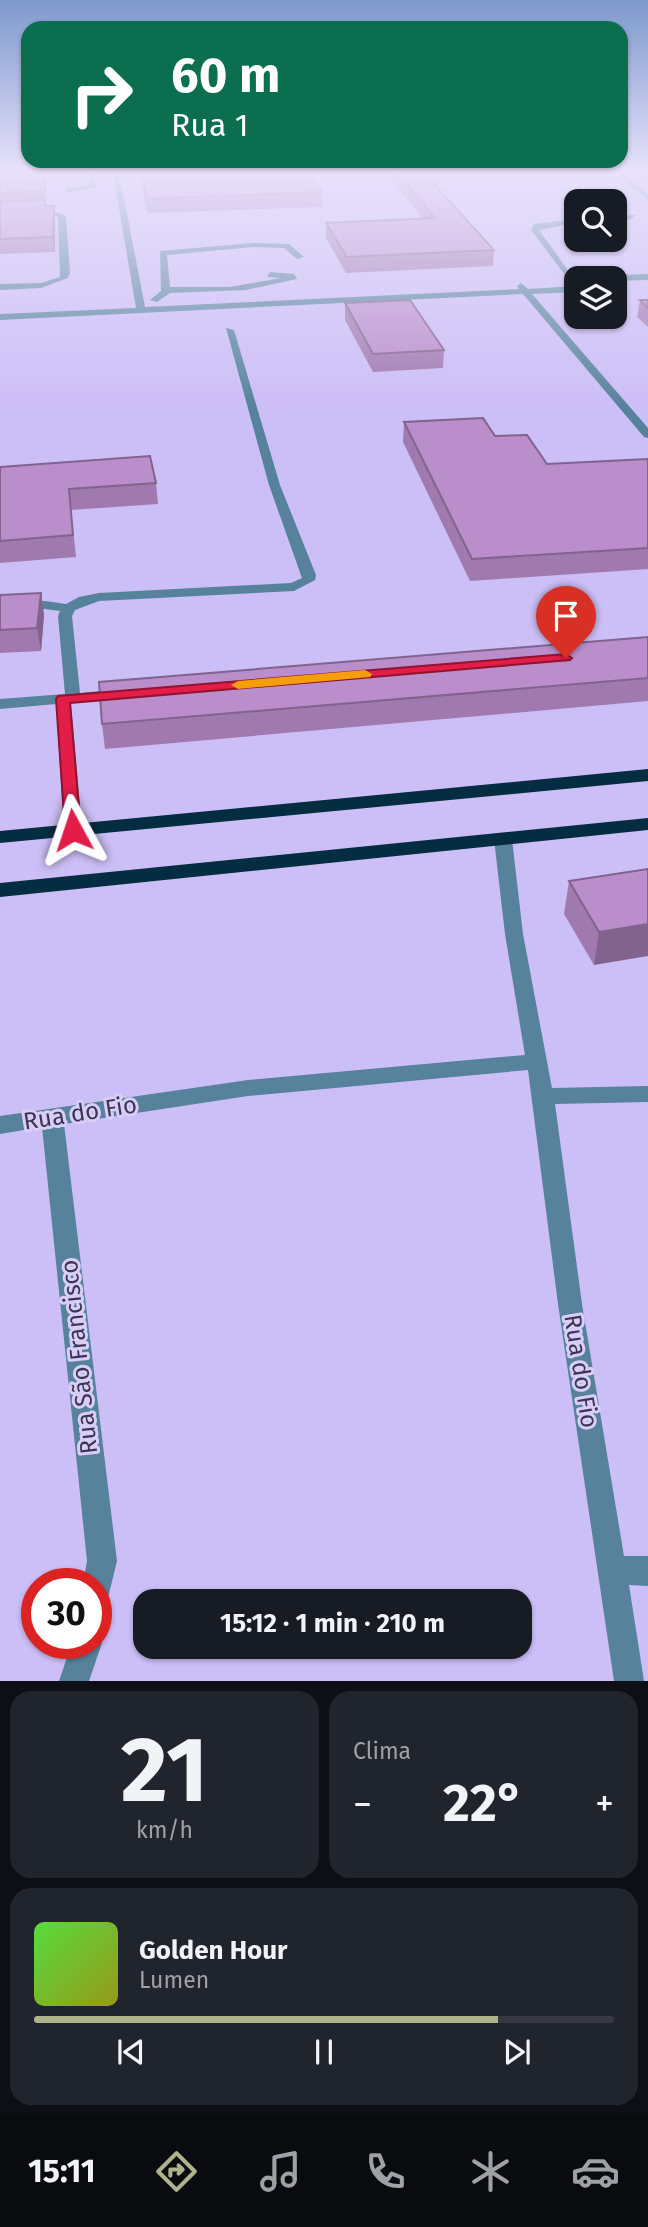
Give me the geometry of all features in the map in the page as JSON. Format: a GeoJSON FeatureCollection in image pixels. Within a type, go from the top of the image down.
{"type":"FeatureCollection","features":[{"type":"Feature","properties":{"kind":"highway"},"geometry":{"type":"LineString","coordinates":[[0,837],[648,775]]}},
{"type":"Feature","properties":{"kind":"highway"},"geometry":{"type":"LineString","coordinates":[[0,890],[648,824]]}},
{"type":"Feature","properties":{"kind":"street"},"geometry":{"type":"LineString","coordinates":[[0,287],[57,282],[64,278],[66,273],[65,251]]}},
{"type":"Feature","properties":{"kind":"street"},"geometry":{"type":"LineString","coordinates":[[130,251],[140,305]]}},
{"type":"Feature","properties":{"kind":"street"},"geometry":{"type":"LineString","coordinates":[[165,290],[163,253],[180,251]]}},
{"type":"Feature","properties":{"kind":"street"},"geometry":{"type":"LineString","coordinates":[[293,251],[300,257]]}},
{"type":"Feature","properties":{"kind":"street"},"geometry":{"type":"LineString","coordinates":[[551,251],[564,269]]}},
{"type":"Feature","properties":{"kind":"street"},"geometry":{"type":"LineString","coordinates":[[154,300],[165,290],[230,290],[269,286],[294,277],[270,275]]}},
{"type":"Feature","properties":{"kind":"street"},"geometry":{"type":"LineString","coordinates":[[627,277],[648,276]]}},
{"type":"Feature","properties":{"kind":"street"},"geometry":{"type":"LineString","coordinates":[[0,308],[140,305],[564,284]]}},
{"type":"Feature","properties":{"kind":"street"},"geometry":{"type":"LineString","coordinates":[[627,286],[648,285]]}},
{"type":"Feature","properties":{"kind":"street"},"geometry":{"type":"LineString","coordinates":[[0,317],[140,305],[154,300],[522,287]]}},
{"type":"Feature","properties":{"kind":"street"},"geometry":{"type":"LineString","coordinates":[[522,287],[648,436]]}},
{"type":"Feature","properties":{"kind":"street"},"geometry":{"type":"LineString","coordinates":[[0,608],[45,605],[68,608],[83,600],[99,597],[294,587],[308,579],[309,575],[295,546],[261,442],[246,380],[229,330]]}},
{"type":"Feature","properties":{"kind":"street"},"geometry":{"type":"LineString","coordinates":[[68,608],[65,616],[73,830]]}},
{"type":"Feature","properties":{"kind":"street"},"geometry":{"type":"LineString","coordinates":[[0,704],[141,693]]}},
{"type":"Feature","properties":{"kind":"street","name":"Rua do Fio"},"geometry":{"type":"LineString","coordinates":[[503,839],[513,934],[543,1096],[570,1304],[629,1681]]}},
{"type":"Feature","properties":{"kind":"street","name":"Rua do Fio"},"geometry":{"type":"LineString","coordinates":[[0,1125],[248,1088],[535,1062]]}},
{"type":"Feature","properties":{"kind":"street"},"geometry":{"type":"LineString","coordinates":[[543,1096],[648,1094]]}},
{"type":"Feature","properties":{"kind":"street","name":"Rua São Francisco"},"geometry":{"type":"LineString","coordinates":[[52,1117],[101,1568]]}},
{"type":"Feature","properties":{"kind":"street"},"geometry":{"type":"LineString","coordinates":[[612,1570],[648,1571]]}},
{"type":"Feature","properties":{"kind":"street"},"geometry":{"type":"LineString","coordinates":[[74,1681],[82,1659]]}},
{"type":"Feature","properties":{"kind":"building"},"geometry":{"type":"Polygon","coordinates":[[[344,251],[464,251],[347,257],[344,251]]]}},
{"type":"Feature","properties":{"kind":"building"},"geometry":{"type":"Polygon","coordinates":[[[410,300],[444,350],[373,354],[345,303],[410,300]]]}},
{"type":"Feature","properties":{"kind":"building"},"geometry":{"type":"Polygon","coordinates":[[[640,300],[648,300],[648,308],[640,300]]]}},
{"type":"Feature","properties":{"kind":"building"},"geometry":{"type":"Polygon","coordinates":[[[483,418],[495,436],[527,435],[547,464],[648,459],[648,548],[472,559],[404,422],[483,418]]]}},
{"type":"Feature","properties":{"kind":"building"},"geometry":{"type":"Polygon","coordinates":[[[150,456],[156,483],[69,489],[73,535],[0,541],[0,467],[150,456]]]}},
{"type":"Feature","properties":{"kind":"building"},"geometry":{"type":"Polygon","coordinates":[[[41,593],[37,628],[0,630],[0,595],[41,593]]]}},
{"type":"Feature","properties":{"kind":"building"},"geometry":{"type":"Polygon","coordinates":[[[648,637],[648,678],[102,724],[99,682],[648,637]]]}},
{"type":"Feature","properties":{"kind":"building"},"geometry":{"type":"Polygon","coordinates":[[[648,869],[648,924],[599,932],[569,881],[648,869]]]}},
{"type":"Feature","properties":{"kind":"slow traffic"},"geometry":{"type":"LineString","coordinates":[[238,685],[365,674]]}},
{"type":"Feature","properties":{"kind":"route"},"geometry":{"type":"LineString","coordinates":[[73,830],[63,699],[566,658]]}}]}
